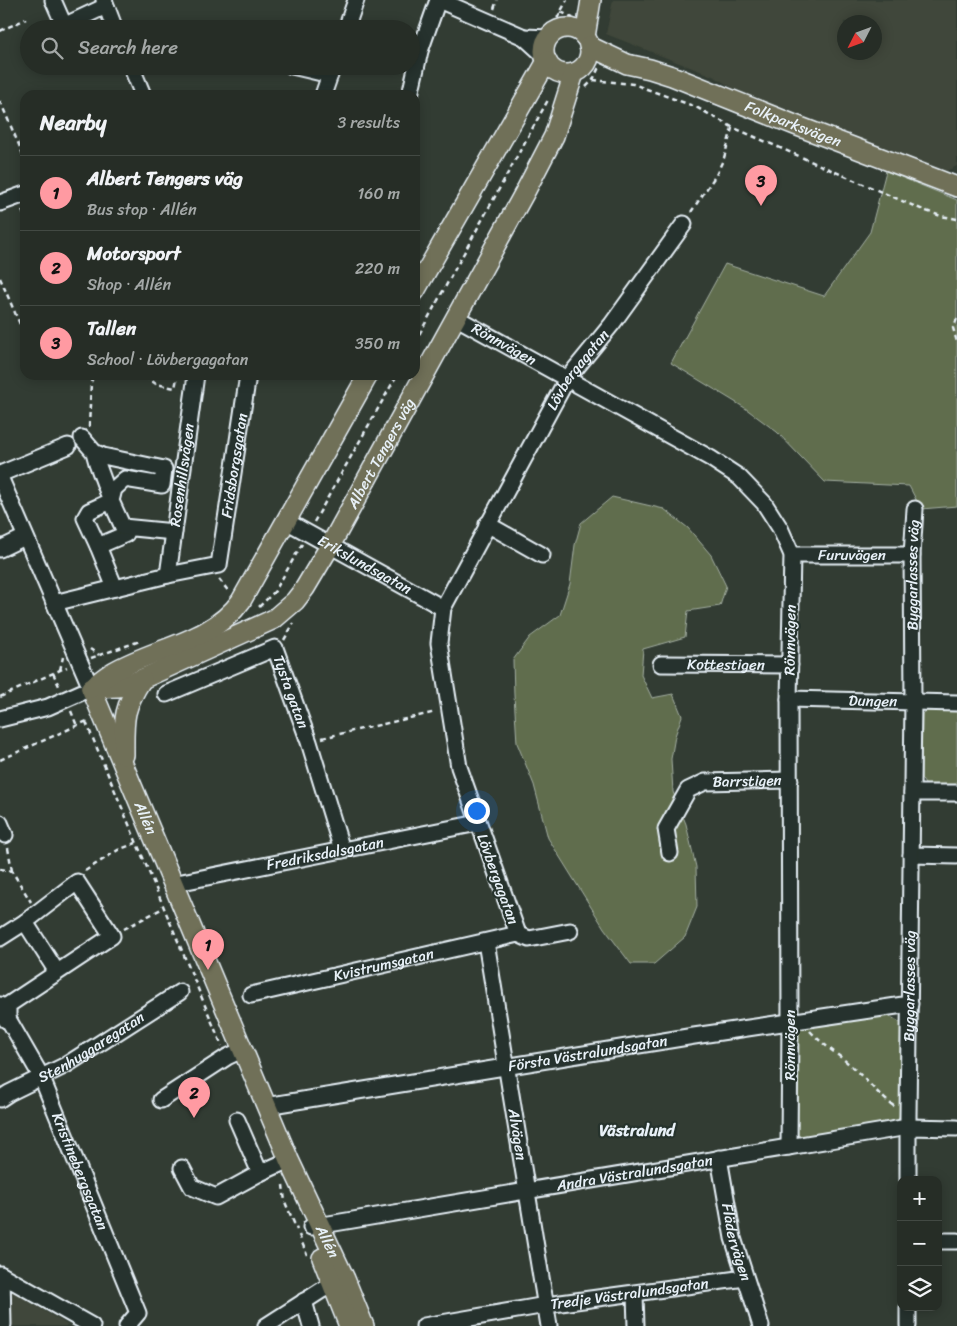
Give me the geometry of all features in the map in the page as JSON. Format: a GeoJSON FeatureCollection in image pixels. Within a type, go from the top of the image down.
{"type":"FeatureCollection","features":[{"type":"Feature","properties":{"kind":"main road","name":"Albert Tengers väg"},"geometry":{"type":"LineString","coordinates":[[582,0],[582,50]]}},
{"type":"Feature","properties":{"kind":"main road","name":"Albert Tengers väg"},"geometry":{"type":"LineString","coordinates":[[91,688],[119,687],[142,679],[262,626],[295,601],[305,588],[330,546],[554,136],[582,50],[591,0]]}},
{"type":"Feature","properties":{"kind":"main road"},"geometry":{"type":"LineString","coordinates":[[556,31],[582,50],[566,74],[558,72],[552,68],[546,59],[545,47],[536,37],[556,31]]}},
{"type":"Feature","properties":{"kind":"main road","name":"Folkparksvägen"},"geometry":{"type":"LineString","coordinates":[[582,50],[672,76],[957,187]]}},
{"type":"Feature","properties":{"kind":"main road"},"geometry":{"type":"LineString","coordinates":[[420,282],[546,59]]}},
{"type":"Feature","properties":{"kind":"main road","name":"Albert Tengers väg"},"geometry":{"type":"LineString","coordinates":[[91,688],[113,672],[208,630],[224,620],[241,601],[365,380]]}},
{"type":"Feature","properties":{"kind":"main road"},"geometry":{"type":"LineString","coordinates":[[124,764],[124,718],[126,707],[142,679]]}},
{"type":"Feature","properties":{"kind":"main road","name":"Allén"},"geometry":{"type":"LineString","coordinates":[[91,688],[172,884],[235,1053],[266,1106],[283,1162],[315,1226],[338,1282],[364,1326]]}},
{"type":"Feature","properties":{"kind":"main road","name":"Allén"},"geometry":{"type":"LineString","coordinates":[[338,1282],[349,1326]]}},
{"type":"Feature","properties":{"kind":"street"},"geometry":{"type":"LineString","coordinates":[[53,0],[59,20]]}},
{"type":"Feature","properties":{"kind":"street"},"geometry":{"type":"LineString","coordinates":[[349,20],[356,0]]}},
{"type":"Feature","properties":{"kind":"street"},"geometry":{"type":"LineString","coordinates":[[420,51],[438,0],[536,37]]}},
{"type":"Feature","properties":{"kind":"street"},"geometry":{"type":"LineString","coordinates":[[74,20],[105,3],[112,20]]}},
{"type":"Feature","properties":{"kind":"street"},"geometry":{"type":"LineString","coordinates":[[135,75],[141,90]]}},
{"type":"Feature","properties":{"kind":"street"},"geometry":{"type":"LineString","coordinates":[[325,90],[330,75]]}},
{"type":"Feature","properties":{"kind":"street"},"geometry":{"type":"LineString","coordinates":[[411,90],[415,75]]}},
{"type":"Feature","properties":{"kind":"street"},"geometry":{"type":"LineString","coordinates":[[0,203],[20,196]]}},
{"type":"Feature","properties":{"kind":"street","name":"Lövbergagatan"},"geometry":{"type":"LineString","coordinates":[[518,934],[459,767],[439,643],[443,608],[567,379],[612,324],[684,224]]}},
{"type":"Feature","properties":{"kind":"street","name":"Rönnvägen"},"geometry":{"type":"LineString","coordinates":[[455,317],[710,458],[739,477],[764,503],[780,528],[792,554],[788,853],[795,1021],[789,1147]]}},
{"type":"Feature","properties":{"kind":"street","name":"Rosenhillsvägen"},"geometry":{"type":"LineString","coordinates":[[168,575],[195,380]]}},
{"type":"Feature","properties":{"kind":"street","name":"Fridsborgsgatan"},"geometry":{"type":"LineString","coordinates":[[168,575],[219,565],[247,380]]}},
{"type":"Feature","properties":{"kind":"street"},"geometry":{"type":"LineString","coordinates":[[82,438],[94,452],[103,456],[121,458],[139,465],[164,469],[162,485],[124,480]]}},
{"type":"Feature","properties":{"kind":"street"},"geometry":{"type":"LineString","coordinates":[[0,475],[68,446]]}},
{"type":"Feature","properties":{"kind":"street"},"geometry":{"type":"LineString","coordinates":[[94,452],[96,463],[126,534],[98,546]]}},
{"type":"Feature","properties":{"kind":"street"},"geometry":{"type":"LineString","coordinates":[[115,588],[85,518],[89,512],[111,501],[114,489],[124,480],[127,470],[126,464],[121,458]]}},
{"type":"Feature","properties":{"kind":"street","name":"Allén"},"geometry":{"type":"LineString","coordinates":[[0,475],[91,688]]}},
{"type":"Feature","properties":{"kind":"street","name":"Byggarlasses väg"},"geometry":{"type":"LineString","coordinates":[[908,1176],[912,793],[912,555],[915,509]]}},
{"type":"Feature","properties":{"kind":"street","name":"Erikslundsgatan"},"geometry":{"type":"LineString","coordinates":[[286,521],[443,608]]}},
{"type":"Feature","properties":{"kind":"street"},"geometry":{"type":"LineString","coordinates":[[487,524],[542,555]]}},
{"type":"Feature","properties":{"kind":"street"},"geometry":{"type":"LineString","coordinates":[[123,527],[174,532]]}},
{"type":"Feature","properties":{"kind":"street"},"geometry":{"type":"LineString","coordinates":[[0,549],[25,537]]}},
{"type":"Feature","properties":{"kind":"street","name":"Furuvägen"},"geometry":{"type":"LineString","coordinates":[[792,554],[912,555]]}},
{"type":"Feature","properties":{"kind":"street"},"geometry":{"type":"LineString","coordinates":[[54,603],[168,575]]}},
{"type":"Feature","properties":{"kind":"street","name":"Tysta gatan"},"geometry":{"type":"LineString","coordinates":[[166,694],[275,648],[308,742],[342,850]]}},
{"type":"Feature","properties":{"kind":"street","name":"Kottestigen"},"geometry":{"type":"LineString","coordinates":[[661,664],[790,665]]}},
{"type":"Feature","properties":{"kind":"street","name":"Albert Tengers väg"},"geometry":{"type":"LineString","coordinates":[[0,719],[48,707],[91,688]]}},
{"type":"Feature","properties":{"kind":"street","name":"Dungen"},"geometry":{"type":"LineString","coordinates":[[789,699],[957,703]]}},
{"type":"Feature","properties":{"kind":"street","name":"Barrstigen"},"geometry":{"type":"LineString","coordinates":[[670,852],[666,829],[688,790],[705,782],[790,780]]}},
{"type":"Feature","properties":{"kind":"street"},"geometry":{"type":"LineString","coordinates":[[912,793],[957,793]]}},
{"type":"Feature","properties":{"kind":"street","name":"Fredriksdalsgatan"},"geometry":{"type":"LineString","coordinates":[[172,884],[478,823]]}},
{"type":"Feature","properties":{"kind":"street"},"geometry":{"type":"LineString","coordinates":[[911,855],[957,856]]}},
{"type":"Feature","properties":{"kind":"street"},"geometry":{"type":"LineString","coordinates":[[0,938],[77,882],[112,936]]}},
{"type":"Feature","properties":{"kind":"street"},"geometry":{"type":"LineString","coordinates":[[31,917],[57,972]]}},
{"type":"Feature","properties":{"kind":"street"},"geometry":{"type":"LineString","coordinates":[[518,934],[529,940],[570,931]]}},
{"type":"Feature","properties":{"kind":"street","name":"Kvistrumsgatan"},"geometry":{"type":"LineString","coordinates":[[251,995],[518,934]]}},
{"type":"Feature","properties":{"kind":"street","name":"Kristinebergsgatan"},"geometry":{"type":"LineString","coordinates":[[112,936],[8,1005],[3,1016],[41,1076],[138,1313],[128,1326]]}},
{"type":"Feature","properties":{"kind":"street","name":"Alvägen"},"geometry":{"type":"LineString","coordinates":[[486,942],[549,1326]]}},
{"type":"Feature","properties":{"kind":"street","name":"Stenhuggaregatan"},"geometry":{"type":"LineString","coordinates":[[0,1100],[41,1076],[66,1065],[180,992]]}},
{"type":"Feature","properties":{"kind":"street","name":"Första Västralundsgatan"},"geometry":{"type":"LineString","coordinates":[[266,1106],[910,1004]]}},
{"type":"Feature","properties":{"kind":"street"},"geometry":{"type":"LineString","coordinates":[[161,1100],[235,1053]]}},
{"type":"Feature","properties":{"kind":"street"},"geometry":{"type":"LineString","coordinates":[[237,1120],[260,1173]]}},
{"type":"Feature","properties":{"kind":"street","name":"Andra Västralundsgatan"},"geometry":{"type":"LineString","coordinates":[[315,1226],[789,1147],[908,1122],[957,1128]]}},
{"type":"Feature","properties":{"kind":"street","name":"Flädervägen"},"geometry":{"type":"LineString","coordinates":[[719,1158],[733,1238],[761,1326]]}},
{"type":"Feature","properties":{"kind":"street"},"geometry":{"type":"LineString","coordinates":[[182,1168],[192,1186],[216,1197],[283,1162]]}},
{"type":"Feature","properties":{"kind":"street"},"geometry":{"type":"LineString","coordinates":[[942,1241],[957,1241]]}},
{"type":"Feature","properties":{"kind":"street"},"geometry":{"type":"LineString","coordinates":[[1,1274],[3,1325]]}},
{"type":"Feature","properties":{"kind":"street"},"geometry":{"type":"LineString","coordinates":[[1,1274],[92,1326]]}},
{"type":"Feature","properties":{"kind":"street","name":"Tredje Västralundsgatan"},"geometry":{"type":"LineString","coordinates":[[424,1326],[546,1305],[745,1278]]}},
{"type":"Feature","properties":{"kind":"street"},"geometry":{"type":"LineString","coordinates":[[266,1326],[338,1282]]}},
{"type":"Feature","properties":{"kind":"street"},"geometry":{"type":"LineString","coordinates":[[635,1294],[636,1326]]}},
{"type":"Feature","properties":{"kind":"street"},"geometry":{"type":"LineString","coordinates":[[304,1302],[311,1326]]}},
{"type":"Feature","properties":{"kind":"street"},"geometry":{"type":"LineString","coordinates":[[908,1311],[908,1326]]}},
{"type":"Feature","properties":{"kind":"path"},"geometry":{"type":"LineString","coordinates":[[567,0],[582,50]]}},
{"type":"Feature","properties":{"kind":"path"},"geometry":{"type":"LineString","coordinates":[[0,31],[20,22]]}},
{"type":"Feature","properties":{"kind":"path"},"geometry":{"type":"LineString","coordinates":[[536,37],[538,32],[549,30],[555,24],[582,50],[633,84],[696,106],[732,127],[923,210],[957,219]]}},
{"type":"Feature","properties":{"kind":"path"},"geometry":{"type":"LineString","coordinates":[[420,333],[552,93]]}},
{"type":"Feature","properties":{"kind":"path"},"geometry":{"type":"LineString","coordinates":[[0,101],[20,147]]}},
{"type":"Feature","properties":{"kind":"path"},"geometry":{"type":"LineString","coordinates":[[684,224],[724,158],[732,127]]}},
{"type":"Feature","properties":{"kind":"path"},"geometry":{"type":"LineString","coordinates":[[0,278],[20,324]]}},
{"type":"Feature","properties":{"kind":"path"},"geometry":{"type":"LineString","coordinates":[[957,319],[954,328],[957,342]]}},
{"type":"Feature","properties":{"kind":"path"},"geometry":{"type":"LineString","coordinates":[[82,438],[89,426],[93,380]]}},
{"type":"Feature","properties":{"kind":"path"},"geometry":{"type":"LineString","coordinates":[[152,380],[156,384],[175,388],[177,380]]}},
{"type":"Feature","properties":{"kind":"path"},"geometry":{"type":"LineString","coordinates":[[254,612],[275,591],[393,380]]}},
{"type":"Feature","properties":{"kind":"path"},"geometry":{"type":"LineString","coordinates":[[99,654],[141,640]]}},
{"type":"Feature","properties":{"kind":"path"},"geometry":{"type":"LineString","coordinates":[[0,697],[60,670]]}},
{"type":"Feature","properties":{"kind":"path"},"geometry":{"type":"LineString","coordinates":[[308,742],[449,709]]}},
{"type":"Feature","properties":{"kind":"path"},"geometry":{"type":"LineString","coordinates":[[0,760],[86,722],[163,908],[235,1053]]}},
{"type":"Feature","properties":{"kind":"path"},"geometry":{"type":"LineString","coordinates":[[3,829],[12,871],[31,917]]}},
{"type":"Feature","properties":{"kind":"path"},"geometry":{"type":"LineString","coordinates":[[77,882],[81,874],[93,864],[118,850],[136,843]]}},
{"type":"Feature","properties":{"kind":"path"},"geometry":{"type":"LineString","coordinates":[[0,869],[12,871]]}},
{"type":"Feature","properties":{"kind":"path"},"geometry":{"type":"LineString","coordinates":[[112,936],[163,908]]}},
{"type":"Feature","properties":{"kind":"path"},"geometry":{"type":"LineString","coordinates":[[795,1021],[850,1064],[908,1122]]}},
{"type":"Feature","properties":{"kind":"path"},"geometry":{"type":"LineString","coordinates":[[283,1162],[281,1173],[286,1202],[307,1255]]}},
{"type":"Feature","properties":{"kind":"shaded area"},"geometry":{"type":"Polygon","coordinates":[[[613,0],[957,0],[957,166],[944,172],[738,92],[715,77],[606,34],[613,0]]]}},
{"type":"Feature","properties":{"kind":"shaded area"},"geometry":{"type":"Polygon","coordinates":[[[0,1284],[69,1326],[0,1326],[0,1284]]]}},
{"type":"Feature","properties":{"kind":"green space"},"geometry":{"type":"Polygon","coordinates":[[[886,171],[957,200],[957,506],[921,509],[909,486],[825,482],[777,432],[745,408],[671,363],[725,264],[824,296],[870,232],[886,171]]]}},
{"type":"Feature","properties":{"kind":"green space"},"geometry":{"type":"Polygon","coordinates":[[[612,497],[664,509],[688,528],[711,555],[726,586],[720,606],[688,611],[685,637],[643,649],[641,675],[652,698],[673,694],[682,716],[675,736],[671,759],[673,792],[686,824],[696,867],[697,907],[685,937],[654,964],[631,964],[604,928],[548,838],[534,785],[517,743],[513,660],[530,637],[560,615],[570,584],[575,545],[581,523],[612,497]]]}},
{"type":"Feature","properties":{"kind":"green space"},"geometry":{"type":"Polygon","coordinates":[[[928,710],[957,710],[957,786],[927,787],[921,778],[922,714],[928,710]]]}},
{"type":"Feature","properties":{"kind":"green space"},"geometry":{"type":"Polygon","coordinates":[[[881,1015],[894,1019],[904,1027],[900,1114],[898,1120],[892,1124],[799,1137],[796,1123],[798,1031],[806,1026],[881,1015]]]}},
{"type":"Feature","properties":{"kind":"place","name":"Tallen"},"geometry":{"type":"Point","coordinates":[761,206]}},
{"type":"Feature","properties":{"kind":"place","name":"Albert Tengers väg"},"geometry":{"type":"Point","coordinates":[208,970]}},
{"type":"Feature","properties":{"kind":"place","name":"Motorsport"},"geometry":{"type":"Point","coordinates":[194,1118]}},
{"type":"Feature","properties":{"kind":"district","name":"Västralund"},"geometry":{"type":"Point","coordinates":[637,1130]}}]}
